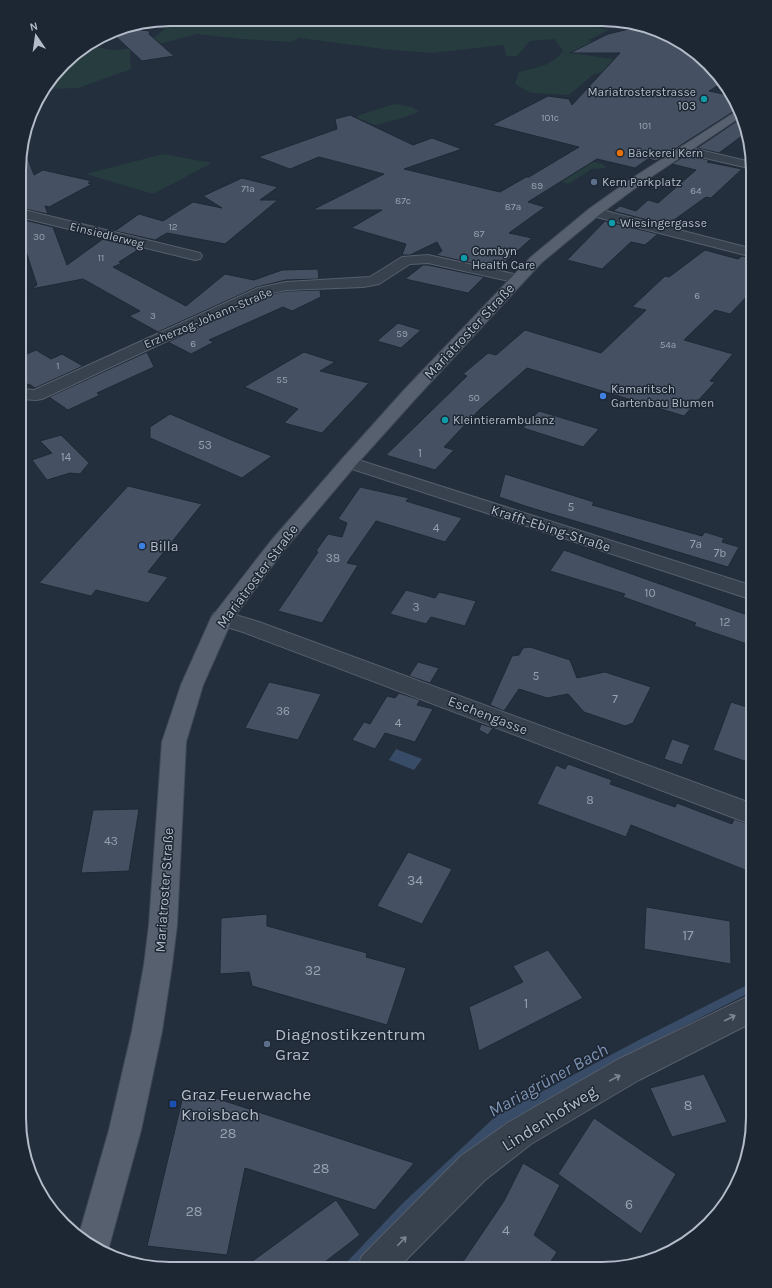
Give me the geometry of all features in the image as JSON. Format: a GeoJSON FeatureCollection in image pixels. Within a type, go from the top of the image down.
{"type":"FeatureCollection","features":[{"type":"Feature","properties":{"kind":"main road","name":"Mariatroster Straße"},"geometry":{"type":"LineString","coordinates":[[94,1241],[125,1130],[147,1031],[158,965],[163,925],[174,742],[192,685],[222,618],[277,546],[349,462],[411,393],[536,260],[594,212],[735,116]]}},
{"type":"Feature","properties":{"kind":"street"},"geometry":{"type":"LineString","coordinates":[[683,150],[746,165]]}},
{"type":"Feature","properties":{"kind":"street"},"geometry":{"type":"LineString","coordinates":[[594,212],[746,251]]}},
{"type":"Feature","properties":{"kind":"street","name":"Einsiedlerweg"},"geometry":{"type":"LineString","coordinates":[[26,215],[124,240],[195,256]]}},
{"type":"Feature","properties":{"kind":"street","name":"Erzherzog-Johann-Straße"},"geometry":{"type":"LineString","coordinates":[[26,394],[36,395],[263,291],[286,286],[363,283],[374,281],[407,260],[428,259],[518,279]]}},
{"type":"Feature","properties":{"kind":"street","name":"Krafft-Ebing-Straße"},"geometry":{"type":"LineString","coordinates":[[349,462],[746,591]]}},
{"type":"Feature","properties":{"kind":"street","name":"Eschengasse"},"geometry":{"type":"LineString","coordinates":[[222,618],[251,627],[746,812]]}},
{"type":"Feature","properties":{"kind":"street","name":"Lindenhofweg"},"geometry":{"type":"LineString","coordinates":[[380,1262],[473,1168],[520,1133],[616,1077],[746,1011]]}},
{"type":"Feature","properties":{"kind":"green space"},"geometry":{"type":"Polygon","coordinates":[[[168,26],[593,26],[609,30],[588,40],[603,44],[579,54],[617,60],[626,68],[594,74],[569,95],[531,93],[515,84],[519,72],[544,65],[555,59],[563,50],[554,39],[530,41],[517,56],[506,56],[504,45],[431,53],[384,49],[299,38],[291,42],[197,34],[130,52],[131,69],[78,88],[51,89],[68,68],[95,47],[110,50],[131,48],[147,42],[168,26]]]}},
{"type":"Feature","properties":{"kind":"green space"},"geometry":{"type":"Polygon","coordinates":[[[395,104],[412,107],[419,112],[375,125],[357,118],[359,115],[395,104]]]}},
{"type":"Feature","properties":{"kind":"green space"},"geometry":{"type":"Polygon","coordinates":[[[163,154],[212,163],[153,194],[86,174],[163,154]]]}},
{"type":"Feature","properties":{"kind":"green space"},"geometry":{"type":"Polygon","coordinates":[[[579,159],[603,164],[606,168],[592,169],[568,184],[560,181],[579,159]]]}},
{"type":"Feature","properties":{"kind":"water"},"geometry":{"type":"Polygon","coordinates":[[[396,749],[422,759],[414,770],[389,760],[396,749]]]}},
{"type":"Feature","properties":{"kind":"building"},"geometry":{"type":"Polygon","coordinates":[[[630,29],[657,37],[674,45],[704,68],[718,85],[709,91],[725,94],[733,112],[656,161],[648,159],[635,168],[597,159],[528,202],[545,207],[509,233],[532,238],[497,269],[436,255],[442,251],[437,242],[410,255],[402,255],[406,244],[351,228],[382,210],[312,210],[384,174],[319,157],[290,169],[258,157],[337,129],[335,119],[350,115],[413,145],[432,138],[462,149],[404,169],[500,192],[526,177],[529,177],[579,147],[492,125],[548,96],[569,99],[572,105],[620,53],[570,53],[608,34],[630,29]]]}},
{"type":"Feature","properties":{"kind":"building"},"geometry":{"type":"Polygon","coordinates":[[[139,30],[150,31],[149,34],[174,56],[142,61],[116,37],[139,30]]]}},
{"type":"Feature","properties":{"kind":"building"},"geometry":{"type":"Polygon","coordinates":[[[737,121],[742,136],[719,153],[697,148],[737,121]]]}},
{"type":"Feature","properties":{"kind":"building"},"geometry":{"type":"Polygon","coordinates":[[[27,155],[34,175],[43,170],[92,181],[88,183],[92,184],[49,207],[45,206],[48,214],[26,209],[27,155]]]}},
{"type":"Feature","properties":{"kind":"building"},"geometry":{"type":"Polygon","coordinates":[[[686,155],[709,160],[707,162],[742,169],[711,198],[706,197],[667,225],[613,211],[620,206],[636,211],[648,200],[658,203],[696,170],[672,164],[686,155]]]}},
{"type":"Feature","properties":{"kind":"building"},"geometry":{"type":"Polygon","coordinates":[[[242,178],[278,187],[260,200],[278,200],[225,244],[167,233],[155,240],[115,231],[139,214],[163,221],[193,202],[222,208],[203,196],[242,178]]]}},
{"type":"Feature","properties":{"kind":"building"},"geometry":{"type":"Polygon","coordinates":[[[26,220],[53,227],[67,265],[103,239],[141,248],[119,262],[122,263],[113,267],[186,306],[225,274],[254,280],[282,270],[318,269],[319,279],[286,280],[257,287],[158,332],[129,316],[140,311],[83,279],[31,289],[37,285],[26,251],[26,220]]]}},
{"type":"Feature","properties":{"kind":"building"},"geometry":{"type":"Polygon","coordinates":[[[605,221],[658,234],[645,245],[631,242],[602,269],[567,260],[605,221]]]}},
{"type":"Feature","properties":{"kind":"building"},"geometry":{"type":"Polygon","coordinates":[[[705,250],[738,259],[742,256],[746,257],[746,297],[730,314],[715,310],[684,340],[733,354],[710,381],[715,382],[684,416],[527,368],[479,410],[444,447],[454,450],[435,470],[386,455],[467,376],[463,374],[488,353],[496,355],[525,330],[601,353],[646,310],[632,307],[665,276],[669,277],[705,250]]]}},
{"type":"Feature","properties":{"kind":"building"},"geometry":{"type":"Polygon","coordinates":[[[423,265],[484,277],[468,293],[405,279],[423,265]]]}},
{"type":"Feature","properties":{"kind":"building"},"geometry":{"type":"Polygon","coordinates":[[[320,290],[321,297],[292,311],[283,307],[209,340],[214,342],[191,354],[168,342],[268,295],[286,291],[320,290]]]}},
{"type":"Feature","properties":{"kind":"building"},"geometry":{"type":"Polygon","coordinates":[[[398,323],[421,330],[401,348],[377,341],[398,323]]]}},
{"type":"Feature","properties":{"kind":"building"},"geometry":{"type":"Polygon","coordinates":[[[36,350],[51,359],[62,354],[83,366],[35,388],[29,384],[26,385],[26,354],[36,350]]]}},
{"type":"Feature","properties":{"kind":"building"},"geometry":{"type":"Polygon","coordinates":[[[147,352],[154,367],[97,393],[100,395],[68,410],[49,397],[147,352]]]}},
{"type":"Feature","properties":{"kind":"building"},"geometry":{"type":"Polygon","coordinates":[[[304,352],[335,362],[320,371],[369,383],[322,433],[284,423],[298,409],[244,387],[304,352]]]}},
{"type":"Feature","properties":{"kind":"building"},"geometry":{"type":"Polygon","coordinates":[[[539,411],[599,429],[583,447],[523,428],[539,411]]]}},
{"type":"Feature","properties":{"kind":"building"},"geometry":{"type":"Polygon","coordinates":[[[170,414],[272,456],[242,478],[150,438],[150,427],[170,414]]]}},
{"type":"Feature","properties":{"kind":"building"},"geometry":{"type":"Polygon","coordinates":[[[61,435],[89,463],[80,474],[70,473],[47,480],[32,460],[52,453],[40,441],[61,435]]]}},
{"type":"Feature","properties":{"kind":"building"},"geometry":{"type":"Polygon","coordinates":[[[505,474],[594,502],[592,505],[702,536],[705,532],[724,538],[722,542],[739,547],[728,567],[525,506],[499,497],[505,474]]]}},
{"type":"Feature","properties":{"kind":"building"},"geometry":{"type":"Polygon","coordinates":[[[128,486],[202,504],[148,572],[168,577],[148,603],[96,590],[91,596],[39,583],[128,486]]]}},
{"type":"Feature","properties":{"kind":"building"},"geometry":{"type":"Polygon","coordinates":[[[360,487],[409,498],[406,501],[462,518],[445,542],[376,521],[347,563],[358,565],[322,623],[278,611],[318,552],[316,551],[328,534],[342,537],[347,523],[338,519],[360,487]]]}},
{"type":"Feature","properties":{"kind":"building"},"geometry":{"type":"Polygon","coordinates":[[[564,550],[746,615],[746,644],[694,626],[696,623],[623,597],[625,594],[550,571],[564,550]]]}},
{"type":"Feature","properties":{"kind":"building"},"geometry":{"type":"Polygon","coordinates":[[[406,590],[435,598],[439,592],[476,601],[465,626],[431,617],[426,624],[390,614],[406,590]]]}},
{"type":"Feature","properties":{"kind":"building"},"geometry":{"type":"Polygon","coordinates":[[[530,647],[570,660],[577,678],[605,672],[651,687],[633,723],[625,726],[584,712],[568,694],[547,698],[519,689],[504,711],[490,705],[512,656],[519,655],[523,648],[530,647]]]}},
{"type":"Feature","properties":{"kind":"building"},"geometry":{"type":"Polygon","coordinates":[[[418,662],[439,668],[430,683],[409,676],[418,662]]]}},
{"type":"Feature","properties":{"kind":"building"},"geometry":{"type":"Polygon","coordinates":[[[269,682],[321,694],[298,740],[245,728],[269,682]]]}},
{"type":"Feature","properties":{"kind":"building"},"geometry":{"type":"Polygon","coordinates":[[[399,693],[420,700],[417,705],[433,709],[415,742],[385,733],[375,749],[352,740],[364,722],[370,724],[387,696],[395,698],[399,693]]]}},
{"type":"Feature","properties":{"kind":"building"},"geometry":{"type":"Polygon","coordinates":[[[731,702],[746,707],[746,762],[713,750],[731,702]]]}},
{"type":"Feature","properties":{"kind":"building"},"geometry":{"type":"Polygon","coordinates":[[[481,724],[493,728],[488,735],[479,730],[481,724]]]}},
{"type":"Feature","properties":{"kind":"building"},"geometry":{"type":"Polygon","coordinates":[[[672,739],[690,745],[682,765],[664,759],[672,739]]]}},
{"type":"Feature","properties":{"kind":"building"},"geometry":{"type":"Polygon","coordinates":[[[568,764],[612,780],[610,784],[675,807],[677,803],[732,824],[734,819],[746,823],[746,870],[631,825],[626,837],[537,804],[556,765],[565,769],[568,764]]]}},
{"type":"Feature","properties":{"kind":"building"},"geometry":{"type":"Polygon","coordinates":[[[139,809],[129,871],[81,873],[93,810],[139,809]]]}},
{"type":"Feature","properties":{"kind":"building"},"geometry":{"type":"Polygon","coordinates":[[[408,852],[452,869],[422,924],[377,906],[408,852]]]}},
{"type":"Feature","properties":{"kind":"building"},"geometry":{"type":"Polygon","coordinates":[[[646,907],[730,921],[731,964],[644,949],[646,907]]]}},
{"type":"Feature","properties":{"kind":"building"},"geometry":{"type":"Polygon","coordinates":[[[267,914],[267,926],[367,953],[366,957],[406,968],[387,1025],[252,986],[249,972],[220,974],[221,918],[267,914]]]}},
{"type":"Feature","properties":{"kind":"building"},"geometry":{"type":"Polygon","coordinates":[[[548,950],[583,998],[479,1051],[469,1007],[523,982],[513,966],[548,950]]]}},
{"type":"Feature","properties":{"kind":"building"},"geometry":{"type":"Polygon","coordinates":[[[704,1074],[727,1122],[672,1137],[650,1088],[704,1074]]]}},
{"type":"Feature","properties":{"kind":"building"},"geometry":{"type":"Polygon","coordinates":[[[185,1088],[414,1163],[375,1210],[245,1168],[227,1255],[147,1246],[185,1088]]]}},
{"type":"Feature","properties":{"kind":"building"},"geometry":{"type":"Polygon","coordinates":[[[594,1118],[676,1174],[641,1234],[558,1174],[594,1118]]]}},
{"type":"Feature","properties":{"kind":"building"},"geometry":{"type":"Polygon","coordinates":[[[523,1163],[560,1185],[534,1235],[557,1252],[551,1262],[463,1262],[504,1201],[523,1163]]]}},
{"type":"Feature","properties":{"kind":"building"},"geometry":{"type":"Polygon","coordinates":[[[336,1200],[360,1235],[325,1262],[251,1262],[336,1200]]]}},
{"type":"Feature","properties":{"kind":"waterway","name":"Mariagrüner Bach"},"geometry":{"type":"LineString","coordinates":[[355,1262],[406,1208],[500,1120],[642,1043],[746,990]]}},
{"type":"Feature","properties":{"kind":"place","name":"Mariatrosterstrasse 103"},"geometry":{"type":"Point","coordinates":[704,99]}},
{"type":"Feature","properties":{"kind":"place","name":"Bäckerei Kern"},"geometry":{"type":"Point","coordinates":[620,153]}},
{"type":"Feature","properties":{"kind":"place","name":"Kern Parkplatz"},"geometry":{"type":"Point","coordinates":[594,182]}},
{"type":"Feature","properties":{"kind":"place","name":"Wiesingergasse"},"geometry":{"type":"Point","coordinates":[612,223]}},
{"type":"Feature","properties":{"kind":"place","name":"Combyn Health Care"},"geometry":{"type":"Point","coordinates":[464,258]}},
{"type":"Feature","properties":{"kind":"place","name":"Kamaritsch Gartenbau Blumen"},"geometry":{"type":"Point","coordinates":[603,396]}},
{"type":"Feature","properties":{"kind":"place","name":"Kleintierambulanz"},"geometry":{"type":"Point","coordinates":[445,420]}},
{"type":"Feature","properties":{"kind":"place","name":"Billa"},"geometry":{"type":"Point","coordinates":[142,546]}},
{"type":"Feature","properties":{"kind":"place","name":"Diagnostikzentrum Graz"},"geometry":{"type":"Point","coordinates":[267,1044]}},
{"type":"Feature","properties":{"kind":"place","name":"Graz Feuerwache Kroisbach"},"geometry":{"type":"Point","coordinates":[173,1104]}}]}
